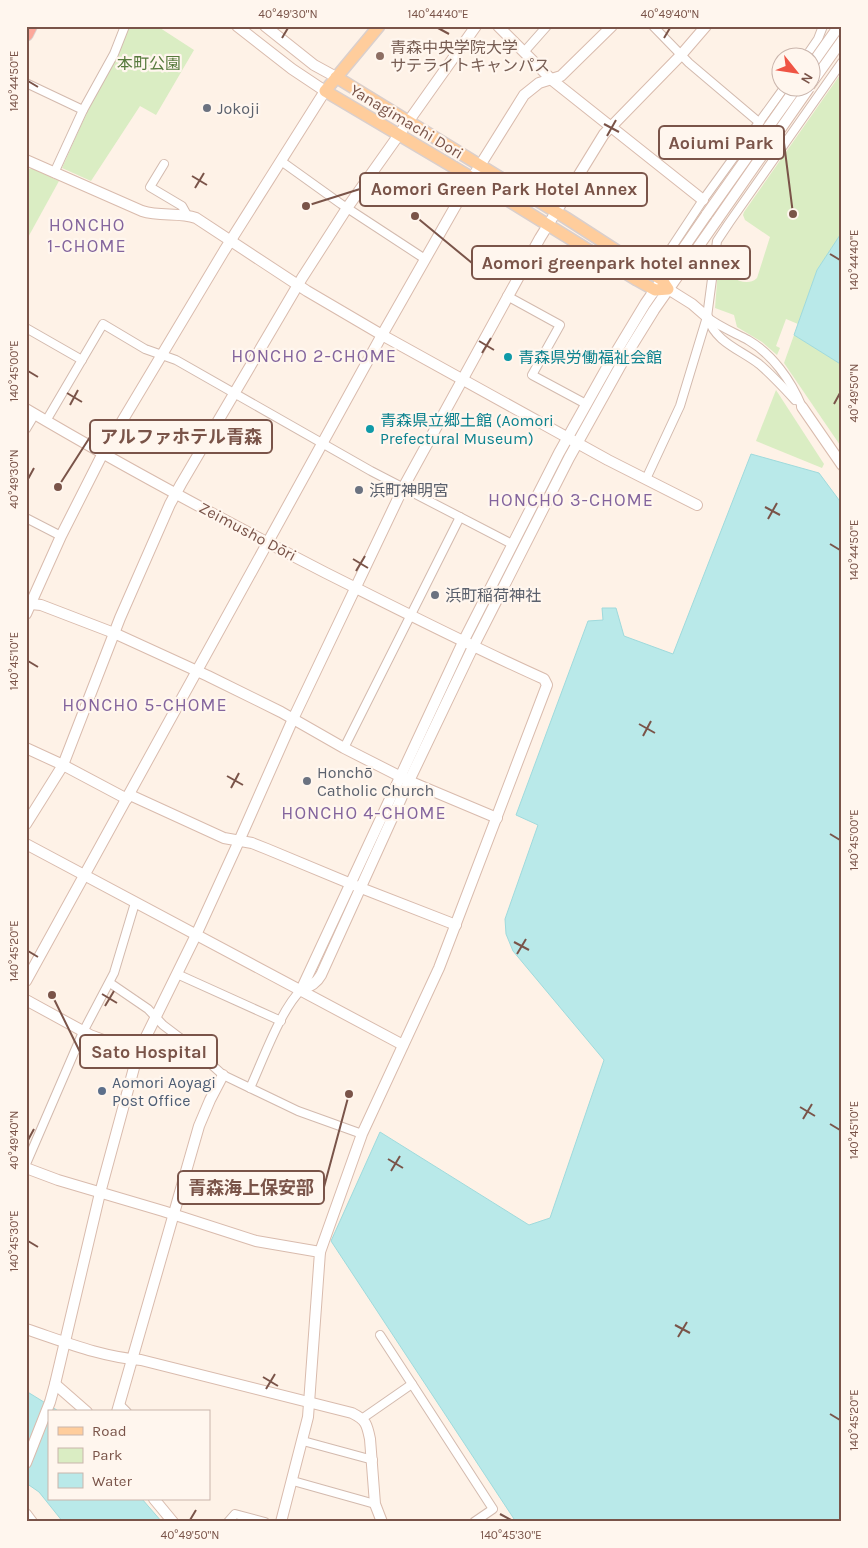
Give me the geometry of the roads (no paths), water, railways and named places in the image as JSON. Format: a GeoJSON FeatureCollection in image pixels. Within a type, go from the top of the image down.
{"type":"FeatureCollection","features":[{"type":"Feature","properties":{"kind":"highway"},"geometry":{"type":"LineString","coordinates":[[26,34],[30,26]]}},
{"type":"Feature","properties":{"kind":"main road"},"geometry":{"type":"LineString","coordinates":[[325,91],[379,26]]}},
{"type":"Feature","properties":{"kind":"main road","name":"Yanagimachi Dori"},"geometry":{"type":"LineString","coordinates":[[336,77],[555,211],[662,281]]}},
{"type":"Feature","properties":{"kind":"main road","name":"Yanagimachi Dori"},"geometry":{"type":"LineString","coordinates":[[325,91],[655,290]]}},
{"type":"Feature","properties":{"kind":"main road"},"geometry":{"type":"LineString","coordinates":[[655,290],[662,281]]}},
{"type":"Feature","properties":{"kind":"street"},"geometry":{"type":"LineString","coordinates":[[54,173],[83,110],[114,54],[125,26]]}},
{"type":"Feature","properties":{"kind":"street"},"geometry":{"type":"LineString","coordinates":[[26,614],[28,604],[103,453],[230,241],[325,91],[292,69],[237,26]]}},
{"type":"Feature","properties":{"kind":"street","name":"Yanagimachi Dori"},"geometry":{"type":"LineString","coordinates":[[266,26],[314,65],[336,77]]}},
{"type":"Feature","properties":{"kind":"street"},"geometry":{"type":"LineString","coordinates":[[26,824],[64,765],[114,633],[176,494],[297,285],[347,208],[410,122],[476,26]]}},
{"type":"Feature","properties":{"kind":"street"},"geometry":{"type":"LineString","coordinates":[[498,26],[552,80],[703,200]]}},
{"type":"Feature","properties":{"kind":"street"},"geometry":{"type":"LineString","coordinates":[[524,52],[547,26]]}},
{"type":"Feature","properties":{"kind":"street"},"geometry":{"type":"LineString","coordinates":[[26,981],[198,672],[267,542],[472,178],[524,94],[539,83],[561,76],[612,26]]}},
{"type":"Feature","properties":{"kind":"street"},"geometry":{"type":"LineString","coordinates":[[653,26],[681,55],[758,122],[785,142]]}},
{"type":"Feature","properties":{"kind":"street"},"geometry":{"type":"LineString","coordinates":[[26,1462],[56,1384],[64,1342],[100,1193],[138,1053],[196,935],[293,719],[403,488],[555,211],[604,134],[681,55],[706,26]]}},
{"type":"Feature","properties":{"kind":"street"},"geometry":{"type":"LineString","coordinates":[[812,48],[823,26]]}},
{"type":"Feature","properties":{"kind":"street"},"geometry":{"type":"LineString","coordinates":[[833,26],[842,33]]}},
{"type":"Feature","properties":{"kind":"street"},"geometry":{"type":"LineString","coordinates":[[820,53],[839,26]]}},
{"type":"Feature","properties":{"kind":"street"},"geometry":{"type":"LineString","coordinates":[[820,72],[842,40]]}},
{"type":"Feature","properties":{"kind":"street"},"geometry":{"type":"LineString","coordinates":[[646,479],[680,406],[707,318],[717,242],[842,62]]}},
{"type":"Feature","properties":{"kind":"street"},"geometry":{"type":"LineString","coordinates":[[26,83],[83,110]]}},
{"type":"Feature","properties":{"kind":"street"},"geometry":{"type":"LineString","coordinates":[[301,990],[351,884],[404,779],[577,443],[628,352],[703,200],[776,98]]}},
{"type":"Feature","properties":{"kind":"street"},"geometry":{"type":"LineString","coordinates":[[662,281],[789,98]]}},
{"type":"Feature","properties":{"kind":"street"},"geometry":{"type":"LineString","coordinates":[[662,281],[716,220],[802,98]]}},
{"type":"Feature","properties":{"kind":"street"},"geometry":{"type":"LineString","coordinates":[[26,160],[152,215],[187,215],[196,218],[297,285],[382,335],[567,438],[697,505]]}},
{"type":"Feature","properties":{"kind":"street"},"geometry":{"type":"LineString","coordinates":[[281,161],[347,208],[425,259]]}},
{"type":"Feature","properties":{"kind":"street"},"geometry":{"type":"LineString","coordinates":[[164,164],[150,187],[182,206],[187,215]]}},
{"type":"Feature","properties":{"kind":"street"},"geometry":{"type":"LineString","coordinates":[[662,281],[707,318],[748,340],[779,367],[802,406],[842,465]]}},
{"type":"Feature","properties":{"kind":"street"},"geometry":{"type":"LineString","coordinates":[[250,1088],[292,999],[301,990],[318,981],[361,888],[404,779],[463,642],[512,544],[586,404],[655,290]]}},
{"type":"Feature","properties":{"kind":"street"},"geometry":{"type":"LineString","coordinates":[[507,296],[560,325],[532,375],[586,404]]}},
{"type":"Feature","properties":{"kind":"street"},"geometry":{"type":"LineString","coordinates":[[707,318],[717,335],[762,367],[802,406]]}},
{"type":"Feature","properties":{"kind":"street"},"geometry":{"type":"LineString","coordinates":[[46,421],[103,324],[145,349],[176,360],[322,444],[512,544]]}},
{"type":"Feature","properties":{"kind":"street"},"geometry":{"type":"LineString","coordinates":[[26,328],[82,360]]}},
{"type":"Feature","properties":{"kind":"street"},"geometry":{"type":"LineString","coordinates":[[26,428],[31,412]]}},
{"type":"Feature","properties":{"kind":"street","name":"Zeimusho Dōri"},"geometry":{"type":"LineString","coordinates":[[31,412],[176,494],[267,542],[473,647],[544,679],[547,684],[497,818]]}},
{"type":"Feature","properties":{"kind":"street"},"geometry":{"type":"LineString","coordinates":[[344,748],[460,517]]}},
{"type":"Feature","properties":{"kind":"street"},"geometry":{"type":"LineString","coordinates":[[26,518],[61,536]]}},
{"type":"Feature","properties":{"kind":"street"},"geometry":{"type":"LineString","coordinates":[[28,604],[41,605],[114,633],[281,712],[404,779],[497,818],[456,925],[420,1009],[362,1134],[320,1252],[308,1417],[281,1522]]}},
{"type":"Feature","properties":{"kind":"street"},"geometry":{"type":"LineString","coordinates":[[26,748],[128,797],[224,838],[267,848],[351,884],[456,925]]}},
{"type":"Feature","properties":{"kind":"street"},"geometry":{"type":"LineString","coordinates":[[26,844],[403,1045]]}},
{"type":"Feature","properties":{"kind":"street"},"geometry":{"type":"LineString","coordinates":[[135,903],[118,963],[110,983],[83,1032],[26,1166],[38,1174],[256,1241],[320,1252]]}},
{"type":"Feature","properties":{"kind":"street"},"geometry":{"type":"LineString","coordinates":[[177,974],[281,1021]]}},
{"type":"Feature","properties":{"kind":"street"},"geometry":{"type":"LineString","coordinates":[[110,983],[148,1009],[223,1075],[307,1115],[362,1134]]}},
{"type":"Feature","properties":{"kind":"street"},"geometry":{"type":"LineString","coordinates":[[26,1000],[83,1032],[138,1053]]}},
{"type":"Feature","properties":{"kind":"street"},"geometry":{"type":"LineString","coordinates":[[118,1408],[199,1126],[223,1075]]}},
{"type":"Feature","properties":{"kind":"street"},"geometry":{"type":"LineString","coordinates":[[26,1329],[106,1355],[122,1359],[141,1360],[352,1413],[362,1418],[368,1429],[373,1460],[375,1504],[382,1522]]}},
{"type":"Feature","properties":{"kind":"street"},"geometry":{"type":"LineString","coordinates":[[380,1335],[494,1509],[474,1522]]}},
{"type":"Feature","properties":{"kind":"street"},"geometry":{"type":"LineString","coordinates":[[56,1384],[85,1410]]}},
{"type":"Feature","properties":{"kind":"street"},"geometry":{"type":"LineString","coordinates":[[362,1418],[412,1384]]}},
{"type":"Feature","properties":{"kind":"street"},"geometry":{"type":"LineString","coordinates":[[303,1441],[373,1460]]}},
{"type":"Feature","properties":{"kind":"street"},"geometry":{"type":"LineString","coordinates":[[293,1481],[375,1504]]}},
{"type":"Feature","properties":{"kind":"street"},"geometry":{"type":"LineString","coordinates":[[155,1500],[174,1522]]}},
{"type":"Feature","properties":{"kind":"street"},"geometry":{"type":"LineString","coordinates":[[26,1514],[32,1522]]}},
{"type":"Feature","properties":{"kind":"street"},"geometry":{"type":"LineString","coordinates":[[229,1521],[235,1514],[265,1522]]}},
{"type":"Feature","properties":{"kind":"water"},"geometry":{"type":"Polygon","coordinates":[[[842,232],[842,365],[794,335],[817,270],[842,232]]]}},
{"type":"Feature","properties":{"kind":"water"},"geometry":{"type":"Polygon","coordinates":[[[751,454],[819,473],[842,504],[842,1522],[516,1522],[331,1241],[380,1132],[529,1225],[550,1218],[604,1060],[513,951],[506,934],[505,919],[538,825],[516,815],[588,621],[603,620],[602,608],[616,608],[624,636],[673,654],[751,454]]]}},
{"type":"Feature","properties":{"kind":"water"},"geometry":{"type":"Polygon","coordinates":[[[26,1391],[57,1410],[48,1410],[48,1500],[143,1500],[162,1522],[63,1522],[39,1492],[26,1483],[26,1391]]]}},
{"type":"Feature","properties":{"kind":"place","name":"青森中央学院大学 サテライトキャンパス"},"geometry":{"type":"Point","coordinates":[380,56]}},
{"type":"Feature","properties":{"kind":"place","name":"Jokoji"},"geometry":{"type":"Point","coordinates":[207,108]}},
{"type":"Feature","properties":{"kind":"place","name":"Aomori Green Park Hotel Annex"},"geometry":{"type":"Point","coordinates":[306,206]}},
{"type":"Feature","properties":{"kind":"place","name":"Aoiumi Park"},"geometry":{"type":"Point","coordinates":[793,214]}},
{"type":"Feature","properties":{"kind":"place","name":"Aomori greenpark hotel annex"},"geometry":{"type":"Point","coordinates":[415,216]}},
{"type":"Feature","properties":{"kind":"place","name":"青森県労働福祉会館"},"geometry":{"type":"Point","coordinates":[508,357]}},
{"type":"Feature","properties":{"kind":"place","name":"青森県立郷土館 (Aomori Prefectural Museum)"},"geometry":{"type":"Point","coordinates":[370,429]}},
{"type":"Feature","properties":{"kind":"place","name":"アルファホテル青森"},"geometry":{"type":"Point","coordinates":[58,487]}},
{"type":"Feature","properties":{"kind":"place","name":"浜町神明宮"},"geometry":{"type":"Point","coordinates":[359,490]}},
{"type":"Feature","properties":{"kind":"place","name":"浜町稲荷神社"},"geometry":{"type":"Point","coordinates":[435,595]}},
{"type":"Feature","properties":{"kind":"place","name":"Honchō Catholic Church"},"geometry":{"type":"Point","coordinates":[307,781]}},
{"type":"Feature","properties":{"kind":"place","name":"Sato Hospital"},"geometry":{"type":"Point","coordinates":[52,995]}},
{"type":"Feature","properties":{"kind":"place","name":"Aomori Aoyagi Post Office"},"geometry":{"type":"Point","coordinates":[102,1091]}},
{"type":"Feature","properties":{"kind":"place","name":"青森海上保安部"},"geometry":{"type":"Point","coordinates":[349,1094]}},
{"type":"Feature","properties":{"kind":"district","name":"HONCHO 1-CHOME"},"geometry":{"type":"Point","coordinates":[87,235]}},
{"type":"Feature","properties":{"kind":"district","name":"HONCHO 2-CHOME"},"geometry":{"type":"Point","coordinates":[314,356]}},
{"type":"Feature","properties":{"kind":"district","name":"HONCHO 3-CHOME"},"geometry":{"type":"Point","coordinates":[571,500]}},
{"type":"Feature","properties":{"kind":"district","name":"HONCHO 5-CHOME"},"geometry":{"type":"Point","coordinates":[145,705]}},
{"type":"Feature","properties":{"kind":"district","name":"HONCHO 4-CHOME"},"geometry":{"type":"Point","coordinates":[364,813]}},
{"type":"Feature","properties":{"kind":"park label","name":"本町公園"},"geometry":{"type":"Point","coordinates":[149,63]}}]}
